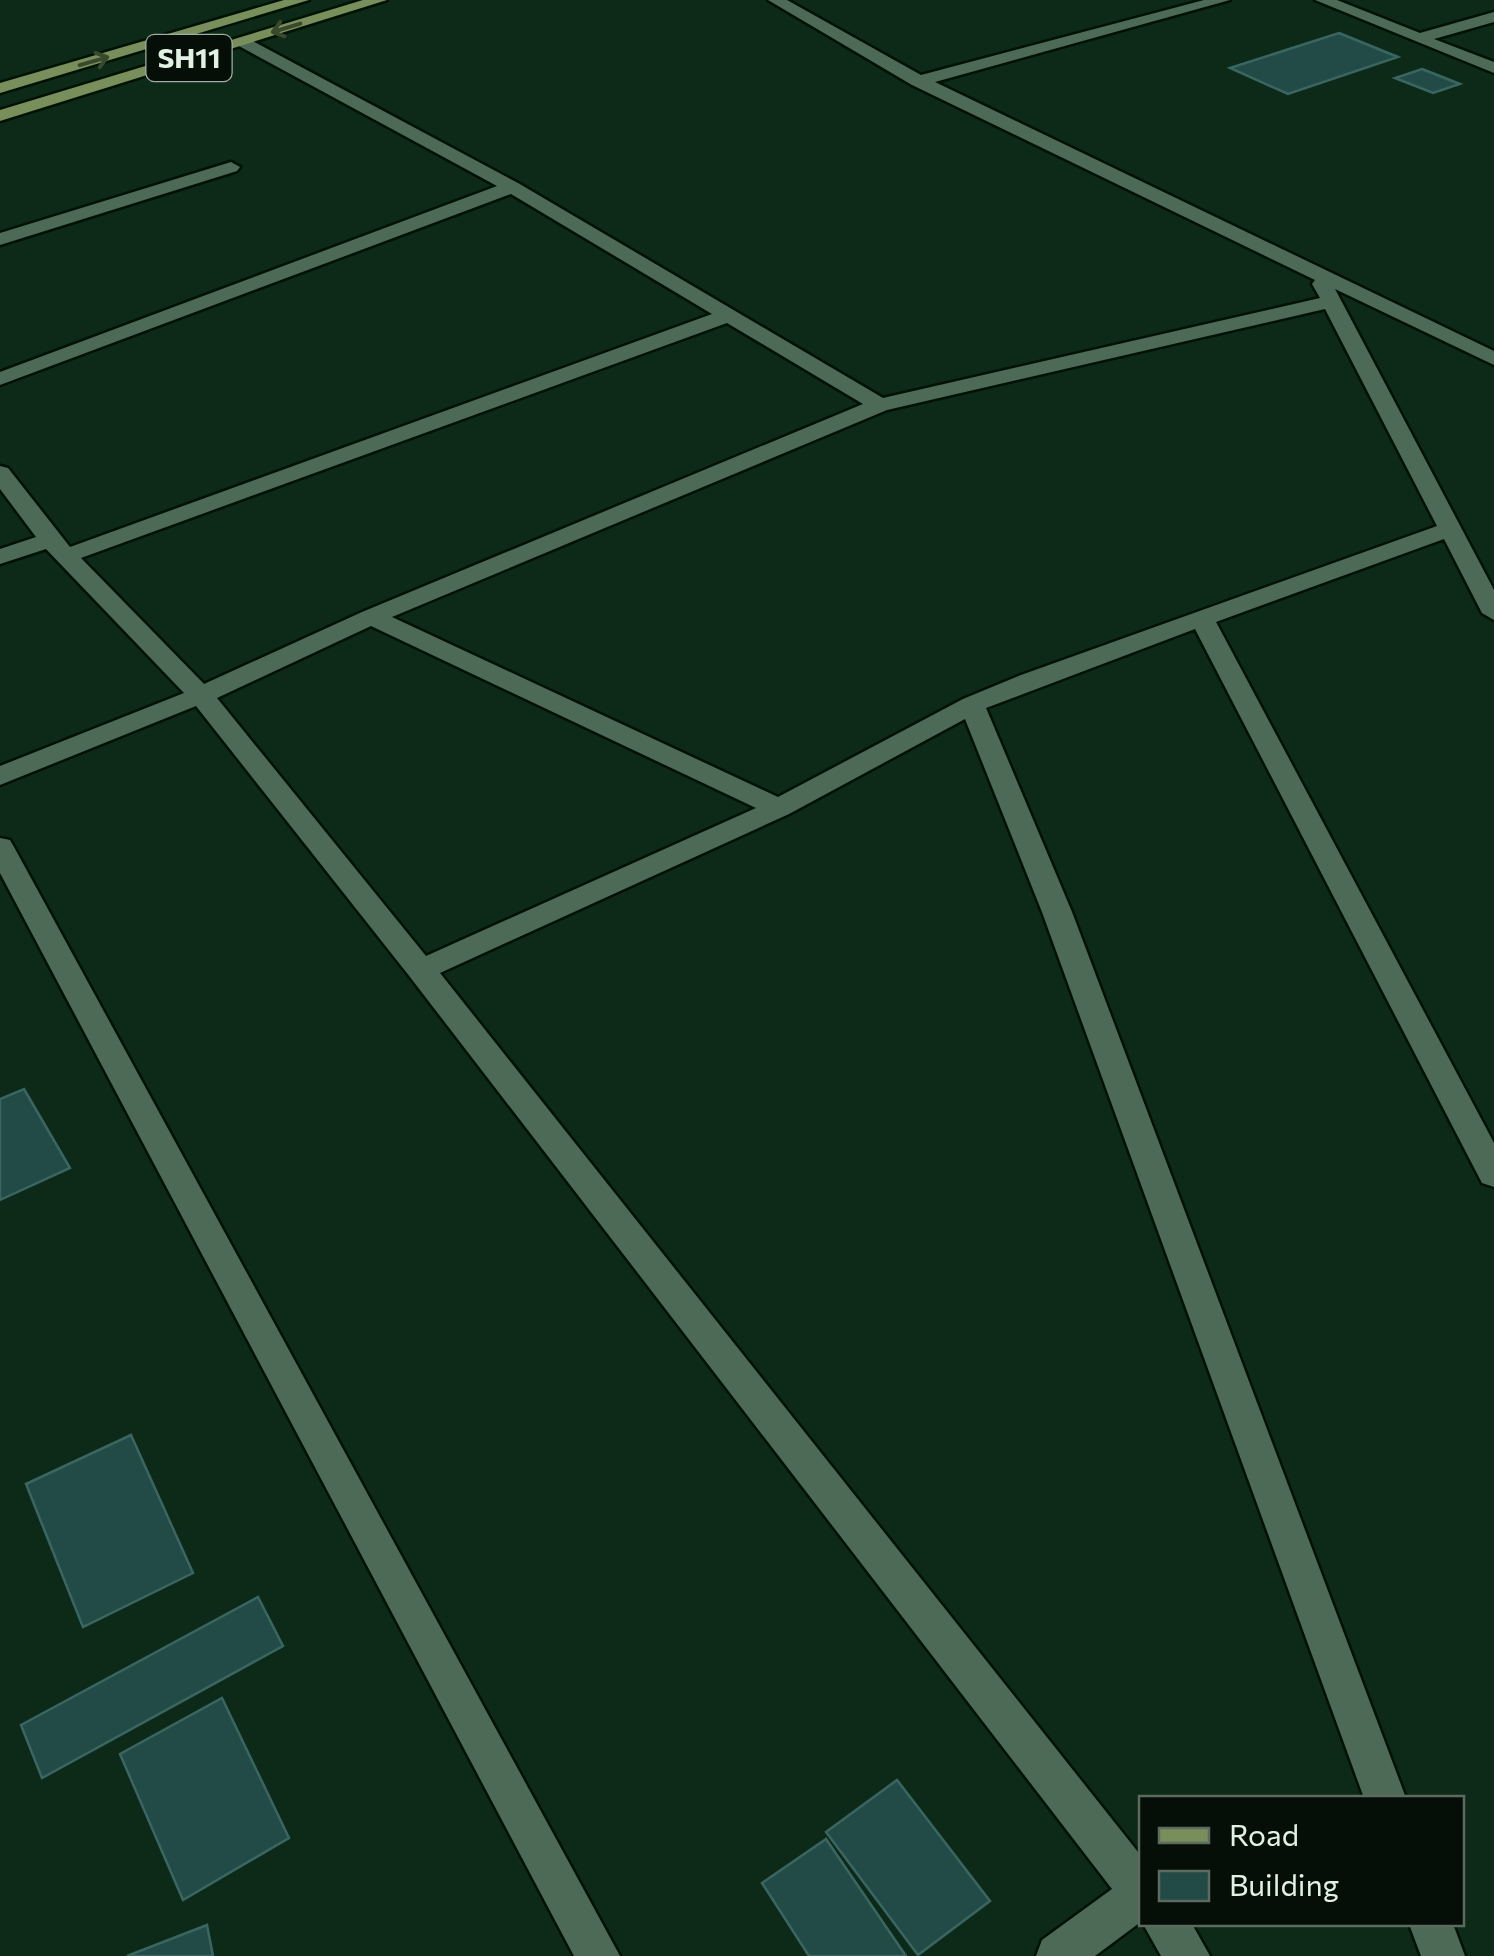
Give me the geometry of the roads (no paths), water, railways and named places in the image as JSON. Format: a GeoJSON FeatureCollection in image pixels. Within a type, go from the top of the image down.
{"type":"FeatureCollection","features":[{"type":"Feature","properties":{"kind":"main road","name":"SH11"},"geometry":{"type":"LineString","coordinates":[[0,88],[300,0]]}},
{"type":"Feature","properties":{"kind":"main road","name":"SH11"},"geometry":{"type":"LineString","coordinates":[[0,116],[379,0]]}},
{"type":"Feature","properties":{"kind":"street"},"geometry":{"type":"LineString","coordinates":[[776,0],[918,81],[1494,358]]}},
{"type":"Feature","properties":{"kind":"street"},"geometry":{"type":"LineString","coordinates":[[918,81],[1222,0]]}},
{"type":"Feature","properties":{"kind":"street"},"geometry":{"type":"LineString","coordinates":[[1323,0],[1494,68]]}},
{"type":"Feature","properties":{"kind":"street"},"geometry":{"type":"LineString","coordinates":[[1420,38],[1494,17]]}},
{"type":"Feature","properties":{"kind":"street"},"geometry":{"type":"LineString","coordinates":[[243,42],[512,186],[880,405]]}},
{"type":"Feature","properties":{"kind":"street"},"geometry":{"type":"LineString","coordinates":[[0,239],[231,167]]}},
{"type":"Feature","properties":{"kind":"street"},"geometry":{"type":"LineString","coordinates":[[0,379],[512,186]]}},
{"type":"Feature","properties":{"kind":"street"},"geometry":{"type":"LineString","coordinates":[[1317,272],[1494,613]]}},
{"type":"Feature","properties":{"kind":"street"},"geometry":{"type":"LineString","coordinates":[[0,776],[201,695],[371,617],[880,405],[1330,302]]}},
{"type":"Feature","properties":{"kind":"street"},"geometry":{"type":"LineString","coordinates":[[0,556],[58,548],[729,314]]}},
{"type":"Feature","properties":{"kind":"street"},"geometry":{"type":"LineString","coordinates":[[0,473],[58,548],[201,695],[421,970],[1139,1889]]}},
{"type":"Feature","properties":{"kind":"street"},"geometry":{"type":"LineString","coordinates":[[421,970],[779,808],[972,704],[1448,530]]}},
{"type":"Feature","properties":{"kind":"street"},"geometry":{"type":"LineString","coordinates":[[371,617],[779,808]]}},
{"type":"Feature","properties":{"kind":"street"},"geometry":{"type":"LineString","coordinates":[[1202,618],[1494,1174]]}},
{"type":"Feature","properties":{"kind":"street"},"geometry":{"type":"LineString","coordinates":[[972,704],[1057,912],[1384,1796]]}},
{"type":"Feature","properties":{"kind":"street"},"geometry":{"type":"LineString","coordinates":[[0,847],[598,1956]]}},
{"type":"Feature","properties":{"kind":"street"},"geometry":{"type":"LineString","coordinates":[[1058,1956],[1139,1895]]}},
{"type":"Feature","properties":{"kind":"street"},"geometry":{"type":"LineString","coordinates":[[1166,1926],[1188,1956]]}},
{"type":"Feature","properties":{"kind":"street"},"geometry":{"type":"LineString","coordinates":[[1432,1926],[1443,1956]]}}]}
